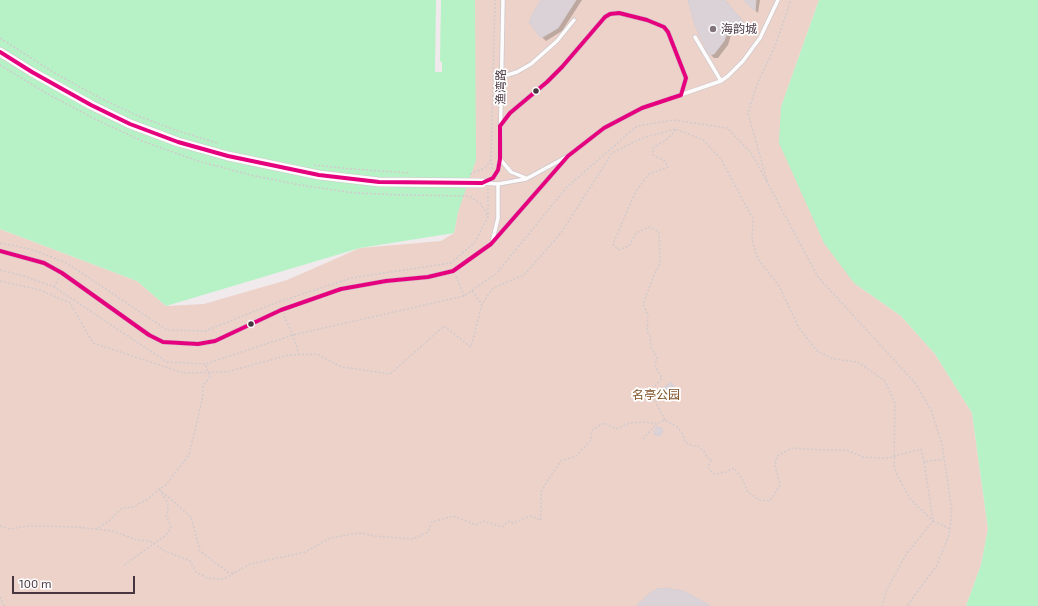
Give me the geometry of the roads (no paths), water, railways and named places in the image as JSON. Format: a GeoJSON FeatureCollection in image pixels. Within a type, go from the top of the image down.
{"type":"FeatureCollection","features":[{"type":"Feature","properties":{"kind":"street"},"geometry":{"type":"LineString","coordinates":[[0,52],[91,105],[130,124],[178,142],[221,154],[319,175],[379,182],[485,183]]}},
{"type":"Feature","properties":{"kind":"lane","name":"渔湾路"},"geometry":{"type":"LineString","coordinates":[[485,183],[493,178],[498,170],[500,159],[503,0]]}},
{"type":"Feature","properties":{"kind":"lane"},"geometry":{"type":"LineString","coordinates":[[485,183],[498,184],[526,179],[568,156],[604,128],[642,108],[720,81],[728,76],[743,61],[760,38],[778,0]]}},
{"type":"Feature","properties":{"kind":"lane"},"geometry":{"type":"LineString","coordinates":[[500,126],[510,113],[547,82],[562,67],[604,17],[610,14],[619,13],[647,20],[664,27],[668,32],[686,78],[681,95]]}},
{"type":"Feature","properties":{"kind":"lane"},"geometry":{"type":"LineString","coordinates":[[501,77],[517,72],[531,64],[557,41],[574,20]]}},
{"type":"Feature","properties":{"kind":"lane"},"geometry":{"type":"LineString","coordinates":[[695,37],[720,81]]}},
{"type":"Feature","properties":{"kind":"lane"},"geometry":{"type":"LineString","coordinates":[[0,251],[44,264],[73,281],[149,335],[164,342],[198,344],[216,341],[281,310],[342,289],[386,281],[428,277],[453,271],[491,244],[568,156]]}},
{"type":"Feature","properties":{"kind":"lane"},"geometry":{"type":"LineString","coordinates":[[500,159],[510,172],[526,179]]}},
{"type":"Feature","properties":{"kind":"lane"},"geometry":{"type":"LineString","coordinates":[[491,244],[498,218],[498,184]]}},
{"type":"Feature","properties":{"kind":"place","name":"海韵城"},"geometry":{"type":"Point","coordinates":[713,29]}},
{"type":"Feature","properties":{"kind":"park label","name":"名亭公园"},"geometry":{"type":"Point","coordinates":[656,395]}}]}
